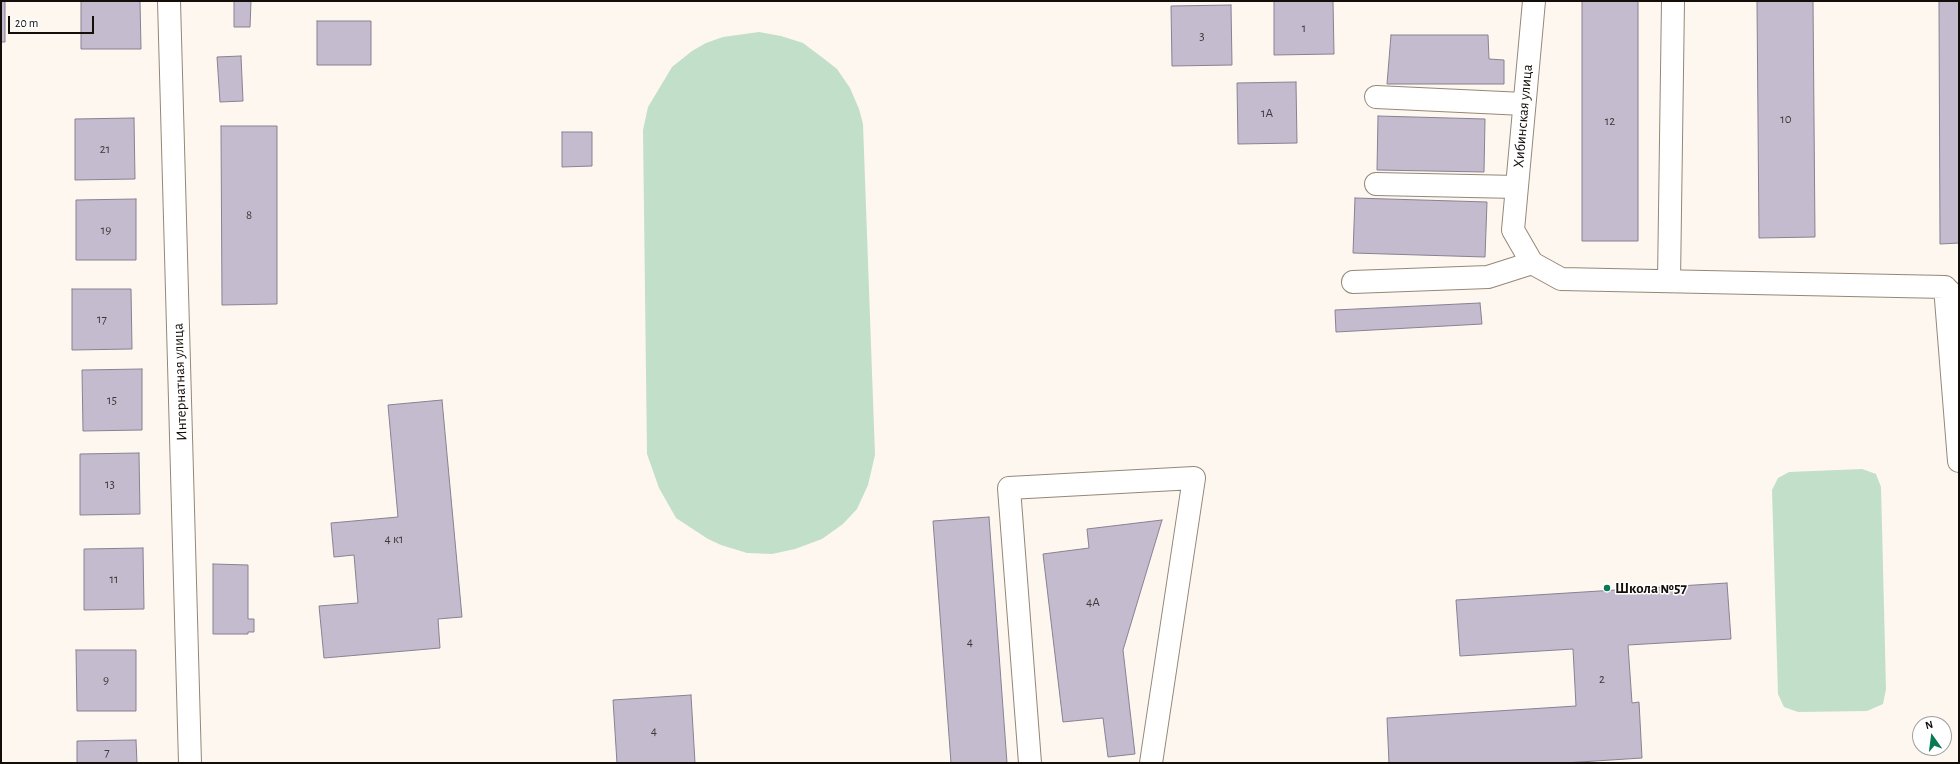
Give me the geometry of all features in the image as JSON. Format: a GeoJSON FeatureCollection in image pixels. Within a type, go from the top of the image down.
{"type":"FeatureCollection","features":[{"type":"Feature","properties":{"kind":"street","name":"Интернатная улица"},"geometry":{"type":"LineString","coordinates":[[169,1],[190,763]]}},
{"type":"Feature","properties":{"kind":"street","name":"Хибинская улица"},"geometry":{"type":"LineString","coordinates":[[1532,263],[1513,230],[1534,1]]}},
{"type":"Feature","properties":{"kind":"street"},"geometry":{"type":"LineString","coordinates":[[1669,281],[1673,1]]}},
{"type":"Feature","properties":{"kind":"street"},"geometry":{"type":"LineString","coordinates":[[1376,97],[1524,104]]}},
{"type":"Feature","properties":{"kind":"street"},"geometry":{"type":"LineString","coordinates":[[1376,184],[1517,188]]}},
{"type":"Feature","properties":{"kind":"street"},"geometry":{"type":"LineString","coordinates":[[1352,282],[1488,277],[1532,263],[1561,279],[1669,281],[1952,294],[1959,461]]}},
{"type":"Feature","properties":{"kind":"street"},"geometry":{"type":"LineString","coordinates":[[1030,763],[1009,488],[1194,478],[1152,763]]}},
{"type":"Feature","properties":{"kind":"green space"},"geometry":{"type":"Polygon","coordinates":[[[759,32],[781,36],[803,43],[823,58],[837,69],[850,88],[859,109],[863,124],[875,455],[868,485],[857,509],[843,524],[822,539],[795,549],[772,554],[747,553],[721,545],[708,539],[676,518],[659,488],[647,454],[643,130],[648,107],[672,67],[692,51],[706,43],[723,37],[759,32]]]}},
{"type":"Feature","properties":{"kind":"green space"},"geometry":{"type":"Polygon","coordinates":[[[1862,469],[1876,474],[1881,487],[1886,689],[1883,704],[1867,711],[1798,712],[1784,707],[1778,694],[1772,490],[1778,478],[1789,472],[1862,469]]]}},
{"type":"Feature","properties":{"kind":"building"},"geometry":{"type":"Polygon","coordinates":[[[1,1],[5,1],[5,42],[1,42],[1,1]]]}},
{"type":"Feature","properties":{"kind":"building"},"geometry":{"type":"Polygon","coordinates":[[[81,1],[140,1],[141,49],[81,49],[81,1]]]}},
{"type":"Feature","properties":{"kind":"building"},"geometry":{"type":"Polygon","coordinates":[[[234,1],[251,1],[250,27],[234,27],[234,1]]]}},
{"type":"Feature","properties":{"kind":"building"},"geometry":{"type":"Polygon","coordinates":[[[1274,1],[1333,1],[1334,54],[1274,55],[1274,1]]]}},
{"type":"Feature","properties":{"kind":"building"},"geometry":{"type":"Polygon","coordinates":[[[1582,1],[1638,1],[1638,241],[1582,241],[1582,1]]]}},
{"type":"Feature","properties":{"kind":"building"},"geometry":{"type":"Polygon","coordinates":[[[1757,1],[1813,1],[1815,237],[1759,238],[1757,1]]]}},
{"type":"Feature","properties":{"kind":"building"},"geometry":{"type":"Polygon","coordinates":[[[1939,1],[1959,1],[1959,243],[1940,244],[1939,1]]]}},
{"type":"Feature","properties":{"kind":"building"},"geometry":{"type":"Polygon","coordinates":[[[1231,5],[1232,65],[1172,66],[1171,6],[1231,5]]]}},
{"type":"Feature","properties":{"kind":"building"},"geometry":{"type":"Polygon","coordinates":[[[317,21],[371,21],[371,65],[317,65],[317,21]]]}},
{"type":"Feature","properties":{"kind":"building"},"geometry":{"type":"Polygon","coordinates":[[[1391,35],[1488,35],[1489,59],[1504,60],[1504,84],[1387,84],[1391,35]]]}},
{"type":"Feature","properties":{"kind":"building"},"geometry":{"type":"Polygon","coordinates":[[[241,56],[243,101],[220,102],[217,57],[241,56]]]}},
{"type":"Feature","properties":{"kind":"building"},"geometry":{"type":"Polygon","coordinates":[[[1296,82],[1297,143],[1238,144],[1237,83],[1296,82]]]}},
{"type":"Feature","properties":{"kind":"building"},"geometry":{"type":"Polygon","coordinates":[[[1378,116],[1485,119],[1484,172],[1377,170],[1378,116]]]}},
{"type":"Feature","properties":{"kind":"building"},"geometry":{"type":"Polygon","coordinates":[[[134,118],[135,179],[75,180],[75,119],[134,118]]]}},
{"type":"Feature","properties":{"kind":"building"},"geometry":{"type":"Polygon","coordinates":[[[221,126],[277,126],[277,304],[222,305],[221,126]]]}},
{"type":"Feature","properties":{"kind":"building"},"geometry":{"type":"Polygon","coordinates":[[[562,132],[592,132],[592,166],[562,167],[562,132]]]}},
{"type":"Feature","properties":{"kind":"building"},"geometry":{"type":"Polygon","coordinates":[[[1355,198],[1487,202],[1485,257],[1353,253],[1355,198]]]}},
{"type":"Feature","properties":{"kind":"building"},"geometry":{"type":"Polygon","coordinates":[[[136,199],[136,260],[76,260],[76,200],[136,199]]]}},
{"type":"Feature","properties":{"kind":"building"},"geometry":{"type":"Polygon","coordinates":[[[72,289],[131,289],[132,349],[72,350],[72,289]]]}},
{"type":"Feature","properties":{"kind":"building"},"geometry":{"type":"Polygon","coordinates":[[[1480,303],[1482,324],[1336,332],[1335,310],[1480,303]]]}},
{"type":"Feature","properties":{"kind":"building"},"geometry":{"type":"Polygon","coordinates":[[[142,369],[142,430],[83,431],[82,370],[142,369]]]}},
{"type":"Feature","properties":{"kind":"building"},"geometry":{"type":"Polygon","coordinates":[[[442,400],[462,617],[438,619],[440,648],[324,658],[319,606],[358,603],[354,555],[334,557],[331,523],[398,517],[388,405],[442,400]]]}},
{"type":"Feature","properties":{"kind":"building"},"geometry":{"type":"Polygon","coordinates":[[[139,453],[140,514],[80,515],[80,454],[139,453]]]}},
{"type":"Feature","properties":{"kind":"building"},"geometry":{"type":"Polygon","coordinates":[[[989,517],[1007,763],[951,763],[933,521],[989,517]]]}},
{"type":"Feature","properties":{"kind":"building"},"geometry":{"type":"Polygon","coordinates":[[[1162,520],[1123,650],[1135,754],[1108,757],[1103,718],[1063,722],[1043,554],[1089,548],[1087,529],[1162,520]]]}},
{"type":"Feature","properties":{"kind":"building"},"geometry":{"type":"Polygon","coordinates":[[[143,548],[144,609],[84,610],[84,549],[143,548]]]}},
{"type":"Feature","properties":{"kind":"building"},"geometry":{"type":"Polygon","coordinates":[[[213,564],[248,565],[248,619],[254,619],[254,632],[248,632],[248,634],[213,634],[213,564]]]}},
{"type":"Feature","properties":{"kind":"building"},"geometry":{"type":"Polygon","coordinates":[[[1727,583],[1731,639],[1628,645],[1632,703],[1639,702],[1642,758],[1564,763],[1389,763],[1387,718],[1576,706],[1573,649],[1460,656],[1456,600],[1727,583]]]}},
{"type":"Feature","properties":{"kind":"building"},"geometry":{"type":"Polygon","coordinates":[[[76,650],[136,650],[136,711],[77,711],[76,650]]]}},
{"type":"Feature","properties":{"kind":"building"},"geometry":{"type":"Polygon","coordinates":[[[691,695],[695,763],[617,763],[613,700],[691,695]]]}},
{"type":"Feature","properties":{"kind":"building"},"geometry":{"type":"Polygon","coordinates":[[[136,740],[137,763],[77,763],[77,741],[136,740]]]}},
{"type":"Feature","properties":{"kind":"place","name":"Школа №57"},"geometry":{"type":"Point","coordinates":[1607,588]}}]}
